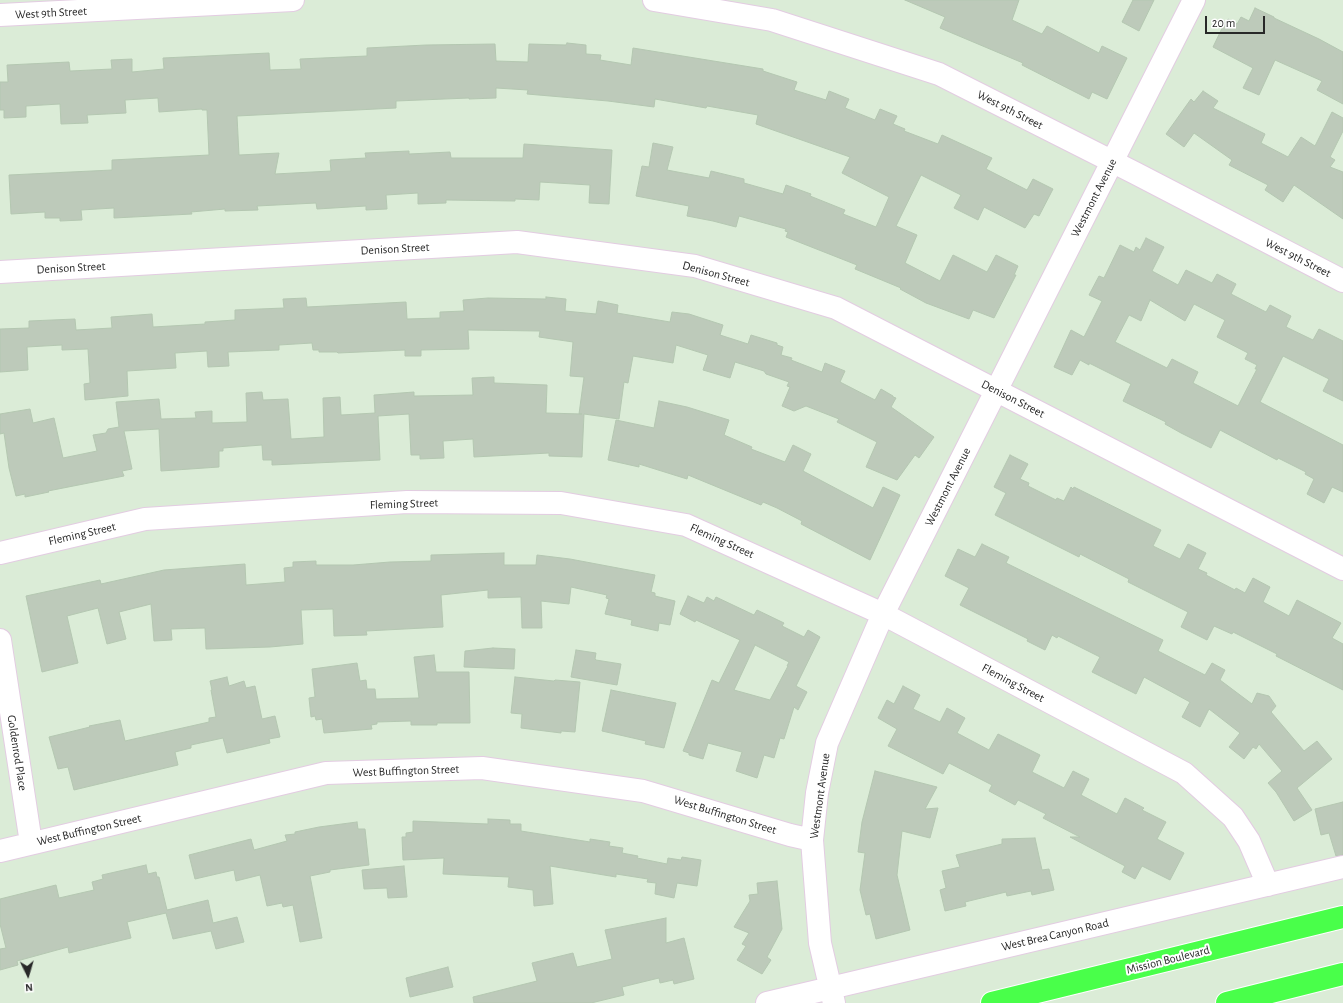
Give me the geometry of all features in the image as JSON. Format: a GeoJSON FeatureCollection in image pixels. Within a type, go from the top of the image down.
{"type":"FeatureCollection","features":[{"type":"Feature","properties":{"kind":"main road","name":"Mission Boulevard"},"geometry":{"type":"LineString","coordinates":[[992,1003],[1343,918]]}},
{"type":"Feature","properties":{"kind":"main road"},"geometry":{"type":"LineString","coordinates":[[1227,1003],[1343,974]]}},
{"type":"Feature","properties":{"kind":"street","name":"West 9th Street"},"geometry":{"type":"LineString","coordinates":[[0,15],[293,0]]}},
{"type":"Feature","properties":{"kind":"street","name":"West 9th Street"},"geometry":{"type":"LineString","coordinates":[[654,0],[772,20],[939,74],[1343,281]]}},
{"type":"Feature","properties":{"kind":"street","name":"Westmont Avenue"},"geometry":{"type":"LineString","coordinates":[[832,995],[820,943],[812,840],[817,793],[827,742],[883,614],[1194,0]]}},
{"type":"Feature","properties":{"kind":"street","name":"Denison Street"},"geometry":{"type":"LineString","coordinates":[[0,272],[517,242],[695,266],[836,308],[1343,569]]}},
{"type":"Feature","properties":{"kind":"street","name":"Fleming Street"},"geometry":{"type":"LineString","coordinates":[[0,553],[145,519],[407,502],[561,504],[686,525],[883,614],[1184,773],[1233,817],[1249,841],[1268,885]]}},
{"type":"Feature","properties":{"kind":"street","name":"Goldenrod Place"},"geometry":{"type":"LineString","coordinates":[[0,640],[31,844]]}},
{"type":"Feature","properties":{"kind":"street","name":"West Buffington Street"},"geometry":{"type":"LineString","coordinates":[[0,851],[326,773],[482,768],[643,790],[790,835],[812,840]]}},
{"type":"Feature","properties":{"kind":"street","name":"West Brea Canyon Road"},"geometry":{"type":"LineString","coordinates":[[768,1003],[832,995],[1343,867]]}},
{"type":"Feature","properties":{"kind":"building"},"geometry":{"type":"Polygon","coordinates":[[[905,0],[1019,0],[1012,20],[1042,34],[1047,26],[1099,53],[1102,46],[1127,58],[1107,99],[1092,92],[1089,99],[1022,65],[1023,63],[940,28],[945,17],[905,0]]]}},
{"type":"Feature","properties":{"kind":"building"},"geometry":{"type":"Polygon","coordinates":[[[1133,0],[1154,0],[1139,31],[1122,22],[1133,0]]]}},
{"type":"Feature","properties":{"kind":"building"},"geometry":{"type":"Polygon","coordinates":[[[1255,8],[1343,52],[1343,104],[1317,90],[1322,81],[1275,60],[1259,95],[1243,88],[1253,68],[1213,47],[1225,22],[1227,23],[1228,19],[1237,24],[1241,17],[1249,21],[1255,8]]]}},
{"type":"Feature","properties":{"kind":"building"},"geometry":{"type":"Polygon","coordinates":[[[567,43],[586,45],[586,54],[601,55],[600,60],[631,65],[633,48],[763,69],[763,71],[797,82],[794,90],[826,100],[829,91],[849,99],[845,108],[875,120],[880,109],[897,116],[893,124],[905,129],[904,131],[938,144],[942,135],[992,158],[986,169],[1027,190],[1033,179],[1053,189],[1039,216],[1034,214],[1025,228],[984,207],[978,220],[954,208],[961,195],[921,175],[896,226],[917,235],[905,263],[940,281],[953,255],[987,272],[996,255],[1018,266],[1014,275],[1016,275],[994,318],[973,310],[969,319],[926,303],[900,289],[901,288],[855,269],[857,265],[786,237],[788,232],[785,231],[786,229],[739,216],[736,227],[687,216],[689,206],[636,196],[642,166],[649,167],[653,143],[673,147],[667,170],[709,178],[711,171],[744,179],[744,183],[783,194],[786,185],[811,194],[810,196],[845,210],[843,214],[876,227],[889,197],[842,173],[850,157],[756,124],[758,115],[655,99],[654,107],[608,101],[527,94],[528,90],[496,88],[496,98],[396,101],[396,108],[237,116],[239,155],[279,153],[275,174],[331,171],[330,160],[366,158],[365,153],[409,151],[409,154],[450,152],[451,158],[523,158],[524,144],[612,150],[609,204],[589,203],[590,185],[540,182],[539,200],[446,200],[446,203],[418,204],[418,193],[386,195],[387,209],[366,210],[366,206],[317,209],[316,203],[257,206],[258,210],[225,211],[225,209],[191,212],[192,214],[114,218],[114,208],[81,210],[82,220],[60,221],[60,218],[45,218],[45,212],[11,214],[9,175],[112,170],[112,160],[209,155],[207,110],[202,109],[159,112],[158,98],[125,100],[126,113],[87,115],[88,123],[61,124],[60,104],[26,106],[26,117],[4,118],[4,110],[0,110],[0,82],[8,82],[7,65],[69,62],[70,71],[112,69],[111,60],[132,59],[132,72],[164,69],[163,58],[269,53],[270,70],[301,69],[300,59],[367,56],[367,48],[495,44],[496,61],[528,62],[529,44],[566,45],[567,43]]]}},
{"type":"Feature","properties":{"kind":"building"},"geometry":{"type":"Polygon","coordinates":[[[1203,91],[1218,101],[1213,108],[1265,134],[1261,143],[1288,157],[1301,137],[1315,146],[1332,112],[1343,118],[1343,131],[1330,157],[1335,160],[1330,167],[1343,172],[1343,219],[1294,185],[1283,202],[1265,190],[1268,185],[1229,165],[1232,160],[1194,133],[1184,147],[1166,134],[1191,99],[1194,102],[1203,91]]]}},
{"type":"Feature","properties":{"kind":"building"},"geometry":{"type":"Polygon","coordinates":[[[1146,238],[1164,247],[1152,271],[1178,285],[1186,270],[1212,283],[1217,274],[1236,284],[1231,294],[1266,312],[1270,305],[1291,316],[1286,327],[1313,340],[1319,329],[1343,341],[1343,401],[1323,391],[1329,379],[1283,356],[1260,402],[1343,445],[1343,492],[1332,487],[1324,503],[1307,494],[1314,479],[1305,474],[1306,472],[1278,458],[1277,460],[1220,430],[1211,448],[1181,433],[1165,424],[1166,422],[1123,401],[1131,384],[1089,363],[1089,365],[1080,360],[1072,375],[1054,367],[1071,330],[1084,337],[1102,301],[1089,295],[1099,276],[1104,278],[1120,245],[1134,252],[1136,247],[1140,250],[1146,238]],[[1150,300],[1141,321],[1129,315],[1115,342],[1167,368],[1172,359],[1198,372],[1193,383],[1238,406],[1257,369],[1255,369],[1257,365],[1245,359],[1248,353],[1217,337],[1225,320],[1194,304],[1185,321],[1150,300]]]}},
{"type":"Feature","properties":{"kind":"building"},"geometry":{"type":"Polygon","coordinates":[[[546,297],[566,299],[565,311],[596,314],[598,301],[618,305],[617,313],[670,322],[672,312],[689,314],[723,325],[720,335],[748,344],[751,335],[777,343],[777,345],[783,347],[781,355],[792,358],[791,360],[822,372],[825,363],[845,371],[840,382],[875,400],[881,389],[893,396],[896,398],[891,407],[934,437],[919,458],[915,455],[897,480],[866,467],[877,442],[837,422],[839,419],[806,406],[794,411],[782,406],[790,387],[787,386],[789,382],[766,374],[764,371],[735,362],[730,378],[703,370],[708,355],[676,345],[673,363],[633,356],[628,383],[624,382],[619,419],[584,414],[582,457],[549,456],[549,453],[474,457],[473,439],[443,441],[444,458],[420,459],[420,455],[411,455],[409,414],[378,416],[380,460],[272,465],[272,460],[263,460],[262,445],[223,448],[223,451],[219,451],[219,467],[161,471],[159,429],[124,431],[132,469],[122,471],[124,476],[25,497],[25,494],[16,496],[9,468],[4,433],[0,434],[0,414],[30,409],[33,423],[54,418],[63,458],[97,451],[93,435],[106,433],[108,429],[119,427],[116,402],[159,399],[161,419],[196,418],[195,412],[212,411],[212,423],[247,422],[246,393],[262,392],[263,400],[288,399],[291,439],[324,437],[323,398],[340,397],[341,415],[375,413],[374,395],[414,392],[414,396],[473,395],[472,378],[494,377],[494,383],[547,385],[546,413],[579,414],[584,377],[570,376],[573,342],[539,337],[540,331],[468,330],[469,349],[421,350],[421,356],[405,356],[405,350],[338,353],[319,352],[319,350],[313,350],[312,343],[279,345],[279,350],[228,352],[229,366],[208,367],[207,351],[175,353],[176,368],[127,371],[128,396],[85,400],[84,384],[90,383],[88,349],[62,350],[62,345],[27,347],[28,370],[0,372],[0,329],[29,328],[29,321],[75,319],[76,330],[112,328],[111,317],[152,314],[153,327],[205,324],[205,322],[235,320],[235,310],[284,308],[283,299],[306,298],[307,307],[406,302],[407,319],[440,318],[440,312],[464,311],[463,300],[488,298],[546,299],[546,297]]]}},
{"type":"Feature","properties":{"kind":"building"},"geometry":{"type":"Polygon","coordinates":[[[659,401],[687,407],[729,420],[724,435],[752,447],[751,449],[785,462],[793,445],[811,454],[803,471],[873,508],[883,487],[900,495],[870,560],[801,524],[802,521],[763,502],[761,505],[688,475],[687,479],[639,464],[639,467],[608,460],[616,420],[654,428],[659,401]]]}},
{"type":"Feature","properties":{"kind":"building"},"geometry":{"type":"Polygon","coordinates":[[[1010,455],[1028,464],[1020,479],[1029,483],[1028,486],[1056,500],[1057,498],[1064,501],[1071,487],[1073,489],[1074,487],[1161,530],[1153,546],[1180,559],[1188,544],[1206,553],[1198,569],[1207,573],[1206,575],[1235,590],[1236,588],[1245,593],[1253,578],[1270,587],[1263,602],[1289,616],[1297,600],[1341,623],[1332,638],[1343,644],[1343,690],[1233,632],[1232,634],[1214,626],[1207,640],[1181,627],[1188,612],[1128,582],[1129,579],[1080,554],[1079,557],[995,515],[1006,493],[994,487],[1010,455]]]}},
{"type":"Feature","properties":{"kind":"building"},"geometry":{"type":"Polygon","coordinates":[[[982,544],[1009,557],[1006,563],[1163,640],[1158,651],[1205,675],[1212,663],[1225,670],[1220,680],[1252,704],[1257,693],[1269,696],[1276,706],[1271,712],[1304,751],[1317,741],[1332,759],[1297,788],[1312,810],[1294,821],[1276,792],[1268,783],[1282,771],[1259,744],[1256,749],[1253,747],[1244,759],[1229,747],[1240,733],[1209,709],[1200,727],[1182,717],[1190,702],[1144,677],[1136,694],[1092,672],[1100,657],[1058,636],[1057,638],[1052,635],[1045,650],[1027,641],[1028,639],[960,605],[969,588],[945,576],[958,549],[975,557],[982,544]]]}},
{"type":"Feature","properties":{"kind":"building"},"geometry":{"type":"Polygon","coordinates":[[[504,553],[504,565],[536,565],[537,555],[570,559],[655,575],[651,592],[655,593],[655,596],[675,601],[670,625],[659,623],[658,631],[631,625],[632,620],[605,614],[609,599],[606,598],[607,595],[571,587],[569,604],[541,601],[542,628],[522,628],[521,597],[488,598],[488,590],[441,595],[443,627],[366,631],[367,635],[334,636],[333,609],[301,610],[303,644],[270,647],[206,649],[205,628],[171,629],[172,640],[154,641],[151,604],[119,612],[126,639],[107,644],[98,608],[67,616],[78,663],[42,672],[26,596],[100,580],[101,584],[164,570],[245,564],[246,585],[285,582],[284,568],[293,567],[293,562],[316,561],[316,565],[353,565],[431,561],[431,555],[504,553]]]}},
{"type":"Feature","properties":{"kind":"building"},"geometry":{"type":"Polygon","coordinates":[[[688,596],[704,603],[707,597],[714,601],[716,597],[754,615],[757,610],[784,623],[782,626],[804,637],[808,630],[820,637],[796,686],[807,692],[798,710],[794,707],[784,739],[780,738],[774,758],[764,755],[757,778],[736,771],[742,752],[708,743],[703,759],[689,755],[689,753],[683,751],[712,680],[719,683],[740,640],[696,620],[695,622],[680,614],[688,596]],[[755,645],[734,690],[770,700],[789,662],[755,645]]]}},
{"type":"Feature","properties":{"kind":"building"},"geometry":{"type":"Polygon","coordinates":[[[493,648],[515,649],[514,669],[464,667],[465,651],[493,648]]]}},
{"type":"Feature","properties":{"kind":"building"},"geometry":{"type":"Polygon","coordinates":[[[576,650],[596,653],[596,660],[621,664],[617,685],[571,677],[576,650]]]}},
{"type":"Feature","properties":{"kind":"building"},"geometry":{"type":"Polygon","coordinates":[[[434,655],[436,672],[469,672],[470,723],[411,725],[411,721],[377,722],[377,724],[371,725],[372,729],[324,733],[322,719],[316,720],[315,716],[311,717],[309,698],[315,697],[312,669],[357,663],[360,681],[366,680],[367,689],[375,689],[376,699],[419,698],[414,657],[434,655]]]}},
{"type":"Feature","properties":{"kind":"building"},"geometry":{"type":"Polygon","coordinates":[[[227,677],[229,686],[244,681],[246,688],[255,686],[262,719],[275,716],[280,737],[269,739],[270,743],[227,753],[223,738],[191,745],[191,748],[175,752],[178,765],[74,790],[68,767],[58,769],[49,737],[90,727],[89,726],[120,720],[125,741],[209,722],[209,718],[216,717],[210,681],[227,677]]]}},
{"type":"Feature","properties":{"kind":"building"},"geometry":{"type":"Polygon","coordinates":[[[515,677],[580,682],[575,732],[561,731],[561,733],[521,728],[522,714],[511,713],[515,677]]]}},
{"type":"Feature","properties":{"kind":"building"},"geometry":{"type":"Polygon","coordinates":[[[903,686],[920,695],[913,709],[940,722],[947,708],[965,718],[957,733],[989,750],[998,734],[1040,755],[1032,772],[1064,788],[1073,771],[1089,779],[1081,795],[1117,814],[1125,798],[1144,808],[1142,810],[1166,822],[1157,839],[1184,853],[1170,880],[1142,866],[1135,879],[1122,872],[1125,866],[1070,837],[1080,837],[1043,818],[1046,814],[1018,800],[1015,805],[989,791],[992,785],[949,763],[943,774],[888,746],[897,729],[878,718],[887,700],[894,704],[903,686]]]}},
{"type":"Feature","properties":{"kind":"building"},"geometry":{"type":"Polygon","coordinates":[[[611,690],[676,703],[664,748],[645,744],[646,741],[602,731],[611,690]]]}},
{"type":"Feature","properties":{"kind":"building"},"geometry":{"type":"Polygon","coordinates":[[[875,771],[937,787],[925,809],[938,808],[930,838],[902,831],[897,875],[910,930],[876,939],[870,914],[866,915],[860,890],[865,853],[858,852],[862,822],[875,771]]]}},
{"type":"Feature","properties":{"kind":"building"},"geometry":{"type":"Polygon","coordinates":[[[1343,802],[1343,855],[1336,856],[1329,833],[1321,835],[1315,809],[1343,802]]]}},
{"type":"Feature","properties":{"kind":"building"},"geometry":{"type":"Polygon","coordinates":[[[488,819],[510,820],[510,824],[521,824],[521,831],[590,842],[590,839],[610,842],[609,846],[623,848],[622,853],[638,856],[637,858],[667,864],[668,858],[681,860],[682,857],[701,860],[697,886],[677,883],[674,898],[655,894],[656,883],[647,882],[648,879],[616,874],[616,877],[550,866],[553,904],[534,906],[533,890],[508,887],[509,877],[443,874],[444,858],[403,860],[402,837],[406,837],[406,833],[413,832],[413,821],[488,824],[488,819]]]}},
{"type":"Feature","properties":{"kind":"building"},"geometry":{"type":"Polygon","coordinates":[[[357,822],[358,829],[365,829],[369,865],[330,870],[330,872],[310,876],[322,938],[300,942],[293,905],[283,907],[282,903],[267,906],[260,875],[236,881],[234,870],[195,879],[189,855],[251,839],[254,850],[287,841],[285,835],[295,834],[295,832],[357,822]]]}},
{"type":"Feature","properties":{"kind":"building"},"geometry":{"type":"Polygon","coordinates":[[[1035,838],[1042,870],[1049,869],[1054,890],[1032,895],[1031,891],[1007,896],[1006,892],[965,902],[966,906],[945,911],[940,890],[946,888],[942,871],[960,867],[956,855],[1002,844],[1002,839],[1035,838]]]}},
{"type":"Feature","properties":{"kind":"building"},"geometry":{"type":"Polygon","coordinates":[[[146,865],[148,874],[156,872],[157,877],[159,877],[167,910],[208,900],[213,923],[237,917],[244,942],[216,949],[211,931],[173,939],[166,913],[127,922],[131,938],[69,953],[68,947],[17,961],[18,965],[0,970],[0,949],[6,948],[0,924],[0,899],[56,885],[59,898],[94,890],[92,882],[103,879],[102,875],[146,865]]]}},
{"type":"Feature","properties":{"kind":"building"},"geometry":{"type":"Polygon","coordinates":[[[404,866],[407,897],[388,898],[387,888],[364,889],[362,870],[404,866]]]}},
{"type":"Feature","properties":{"kind":"building"},"geometry":{"type":"Polygon","coordinates":[[[777,881],[782,929],[767,957],[771,960],[762,974],[737,960],[746,946],[742,944],[749,933],[734,927],[750,901],[749,895],[758,894],[757,883],[777,881]]]}},
{"type":"Feature","properties":{"kind":"building"},"geometry":{"type":"Polygon","coordinates":[[[666,918],[666,943],[684,938],[694,979],[674,984],[673,980],[660,983],[659,978],[622,987],[624,995],[591,1003],[474,1003],[473,997],[537,981],[532,963],[573,953],[577,967],[612,959],[605,930],[666,918]]]}},
{"type":"Feature","properties":{"kind":"building"},"geometry":{"type":"Polygon","coordinates":[[[448,967],[453,987],[410,997],[406,978],[448,967]]]}}]}
